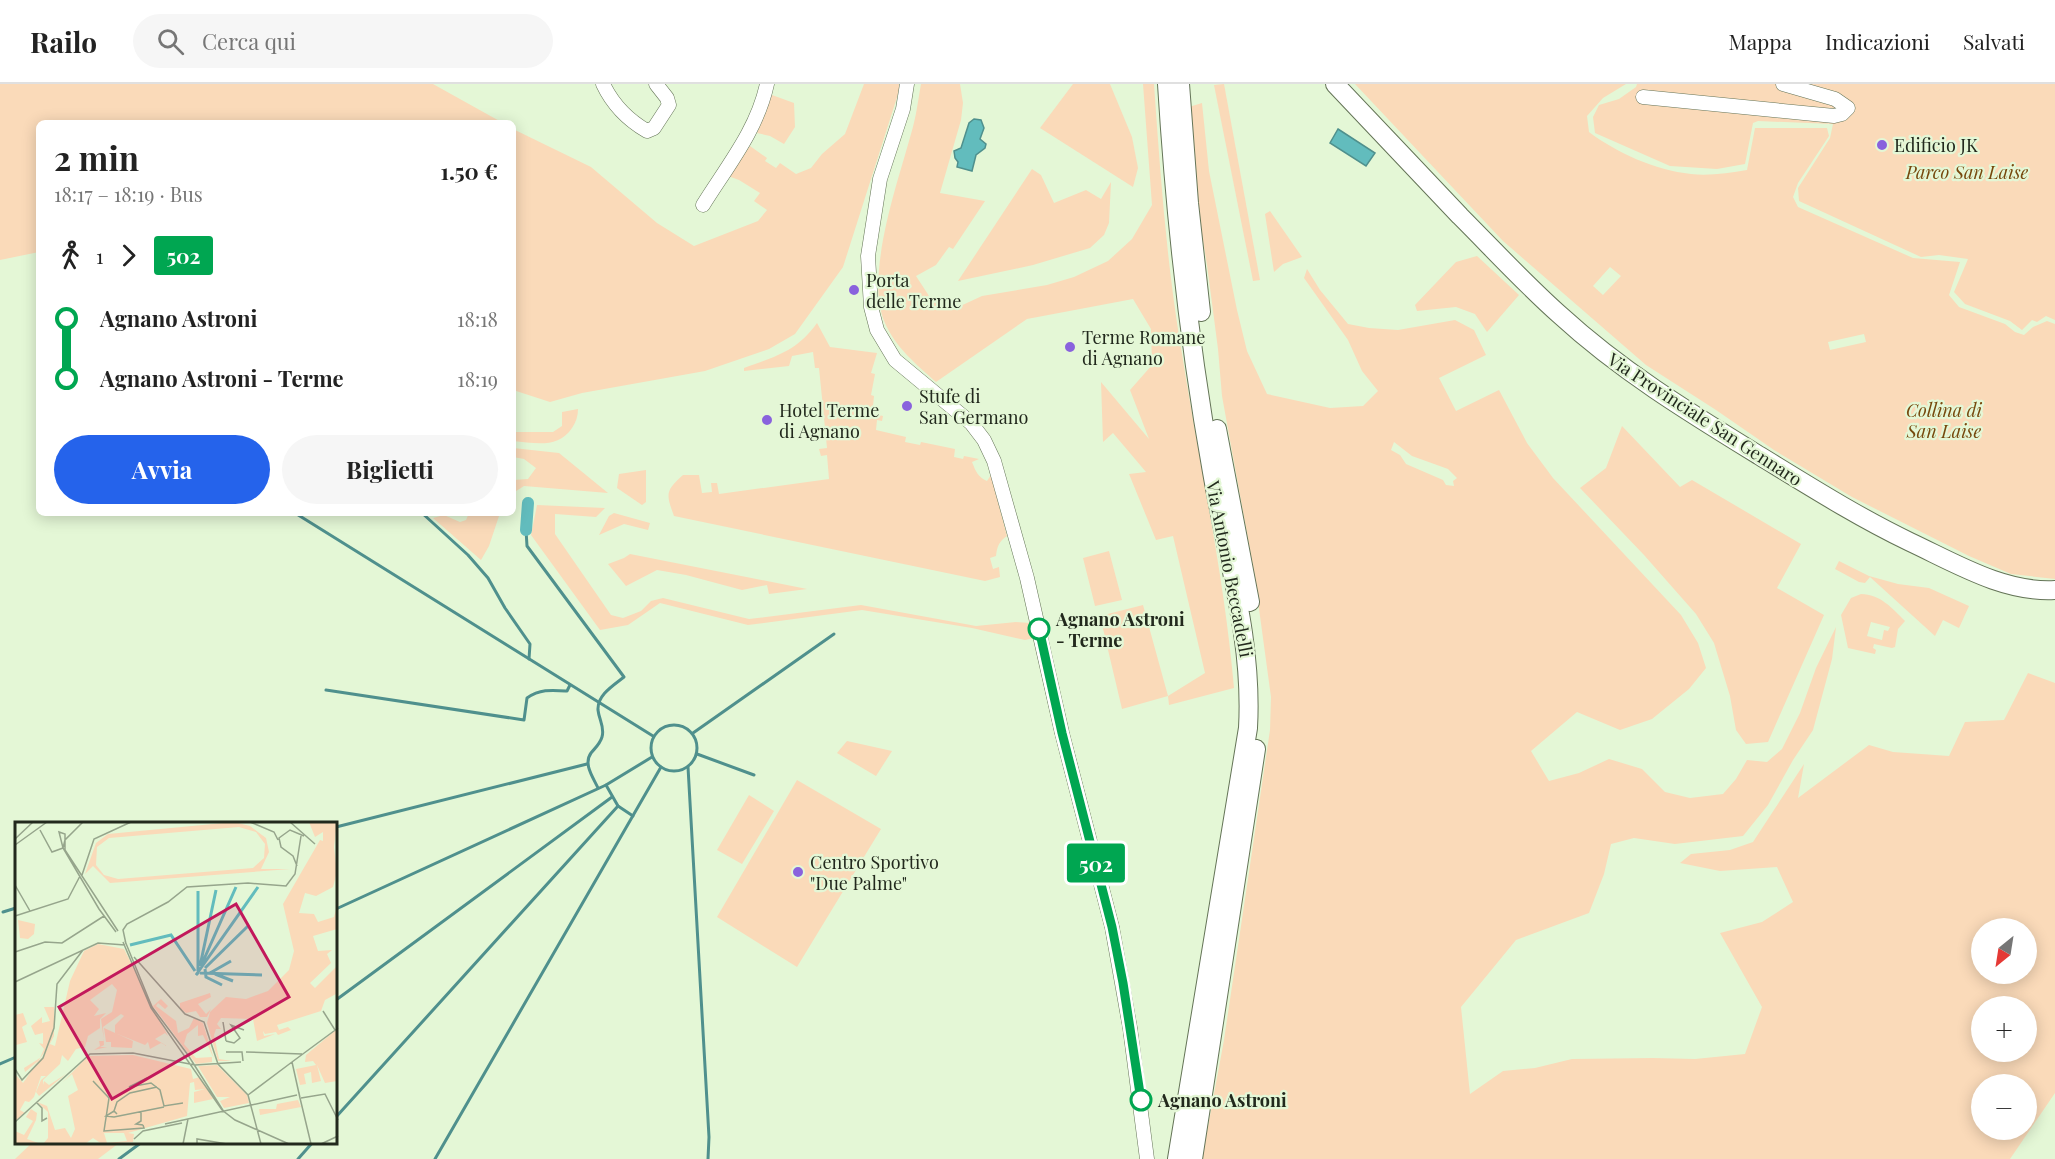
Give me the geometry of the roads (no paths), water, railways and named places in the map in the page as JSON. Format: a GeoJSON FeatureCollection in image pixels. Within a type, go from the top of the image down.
{"type":"FeatureCollection","features":[{"type":"Feature","properties":{"kind":"main road","name":"Via Antonio Beccadelli"},"geometry":{"type":"LineString","coordinates":[[1167,84],[1180,250],[1195,361],[1212,472],[1244,632],[1249,686],[1248,728],[1177,1159]]}},
{"type":"Feature","properties":{"kind":"main road","name":"Via Antonio Beccadelli"},"geometry":{"type":"LineString","coordinates":[[1180,84],[1189,203],[1206,354],[1217,432],[1250,604],[1260,685],[1259,726],[1252,778],[1193,1159]]}},
{"type":"Feature","properties":{"kind":"main road","name":"Via Provinciale San Gennaro"},"geometry":{"type":"LineString","coordinates":[[1335,84],[1520,278],[1582,334],[1638,379],[1745,447],[1880,527],[1997,581],[2035,590],[2055,590]]}},
{"type":"Feature","properties":{"kind":"street"},"geometry":{"type":"LineString","coordinates":[[603,84],[626,116],[646,131],[654,128],[669,105],[667,98],[656,84]]}},
{"type":"Feature","properties":{"kind":"street"},"geometry":{"type":"LineString","coordinates":[[703,205],[742,147],[755,122],[768,84]]}},
{"type":"Feature","properties":{"kind":"street"},"geometry":{"type":"LineString","coordinates":[[907,84],[903,109],[880,179],[868,256],[871,307],[877,330],[895,360],[971,423],[984,440],[994,461],[1027,578],[1062,733],[1112,927],[1130,1028],[1147,1159]]}},
{"type":"Feature","properties":{"kind":"street"},"geometry":{"type":"LineString","coordinates":[[1643,97],[1834,116],[1842,114],[1848,108],[1835,99],[1783,84]]}},
{"type":"Feature","properties":{"kind":"water"},"geometry":{"type":"Polygon","coordinates":[[[974,119],[981,120],[984,128],[980,139],[986,144],[985,148],[976,155],[972,171],[957,167],[958,162],[954,151],[961,148],[969,123],[974,119]]]}},
{"type":"Feature","properties":{"kind":"water"},"geometry":{"type":"Polygon","coordinates":[[[1338,129],[1375,153],[1366,166],[1330,143],[1338,129]]]}},
{"type":"Feature","properties":{"kind":"waterway"},"geometry":{"type":"LineString","coordinates":[[526,530],[528,503]]}},
{"type":"Feature","properties":{"kind":"waterway"},"geometry":{"type":"LineString","coordinates":[[300,516],[653,736]]}},
{"type":"Feature","properties":{"kind":"waterway"},"geometry":{"type":"LineString","coordinates":[[425,516],[468,555],[488,578],[530,644],[529,659]]}},
{"type":"Feature","properties":{"kind":"waterway"},"geometry":{"type":"LineString","coordinates":[[526,530],[527,546],[624,677],[607,691],[598,705],[603,733],[588,762],[598,788]]}},
{"type":"Feature","properties":{"kind":"waterway"},"geometry":{"type":"LineString","coordinates":[[693,733],[834,634]]}},
{"type":"Feature","properties":{"kind":"waterway"},"geometry":{"type":"LineString","coordinates":[[326,690],[524,720],[527,698],[551,690],[567,691],[570,685]]}},
{"type":"Feature","properties":{"kind":"waterway"},"geometry":{"type":"LineString","coordinates":[[679,725],[691,731],[696,739],[697,748],[696,757],[691,765],[683,770],[669,771],[657,765],[652,757],[651,743],[657,731],[665,726],[679,725]]}},
{"type":"Feature","properties":{"kind":"waterway"},"geometry":{"type":"LineString","coordinates":[[697,754],[754,775]]}},
{"type":"Feature","properties":{"kind":"waterway"},"geometry":{"type":"LineString","coordinates":[[338,908],[606,785],[652,757]]}},
{"type":"Feature","properties":{"kind":"waterway"},"geometry":{"type":"LineString","coordinates":[[338,826],[587,764]]}},
{"type":"Feature","properties":{"kind":"waterway"},"geometry":{"type":"LineString","coordinates":[[435,1159],[661,767]]}},
{"type":"Feature","properties":{"kind":"waterway"},"geometry":{"type":"LineString","coordinates":[[688,767],[709,1137],[708,1159]]}},
{"type":"Feature","properties":{"kind":"waterway"},"geometry":{"type":"LineString","coordinates":[[606,785],[618,806],[633,816]]}},
{"type":"Feature","properties":{"kind":"waterway"},"geometry":{"type":"LineString","coordinates":[[338,999],[612,797]]}},
{"type":"Feature","properties":{"kind":"waterway"},"geometry":{"type":"LineString","coordinates":[[338,1115],[618,806]]}},
{"type":"Feature","properties":{"kind":"waterway"},"geometry":{"type":"LineString","coordinates":[[3,912],[15,908]]}},
{"type":"Feature","properties":{"kind":"waterway"},"geometry":{"type":"LineString","coordinates":[[0,1064],[15,1057]]}},
{"type":"Feature","properties":{"kind":"waterway"},"geometry":{"type":"LineString","coordinates":[[119,1159],[139,1144]]}},
{"type":"Feature","properties":{"kind":"waterway"},"geometry":{"type":"LineString","coordinates":[[298,1159],[311,1144]]}},
{"type":"Feature","properties":{"kind":"place","name":"Edificio JK"},"geometry":{"type":"Point","coordinates":[1882,145]}},
{"type":"Feature","properties":{"kind":"place","name":"Porta delle Terme"},"geometry":{"type":"Point","coordinates":[854,290]}},
{"type":"Feature","properties":{"kind":"place","name":"Terme Romane di Agnano"},"geometry":{"type":"Point","coordinates":[1070,347]}},
{"type":"Feature","properties":{"kind":"place","name":"Stufe di San Germano"},"geometry":{"type":"Point","coordinates":[907,406]}},
{"type":"Feature","properties":{"kind":"place","name":"Hotel Terme di Agnano"},"geometry":{"type":"Point","coordinates":[767,420]}},
{"type":"Feature","properties":{"kind":"place","name":"Agnano Astroni - Terme"},"geometry":{"type":"Point","coordinates":[1039,629]}},
{"type":"Feature","properties":{"kind":"place","name":"Centro Sportivo \"Due Palme\""},"geometry":{"type":"Point","coordinates":[798,872]}},
{"type":"Feature","properties":{"kind":"place","name":"Agnano Astroni"},"geometry":{"type":"Point","coordinates":[1141,1100]}},
{"type":"Feature","properties":{"kind":"park label","name":"Parco San Laise"},"geometry":{"type":"Point","coordinates":[1967,172]}},
{"type":"Feature","properties":{"kind":"park label","name":"Collina di San Laise"},"geometry":{"type":"Point","coordinates":[1944,420]}}]}
